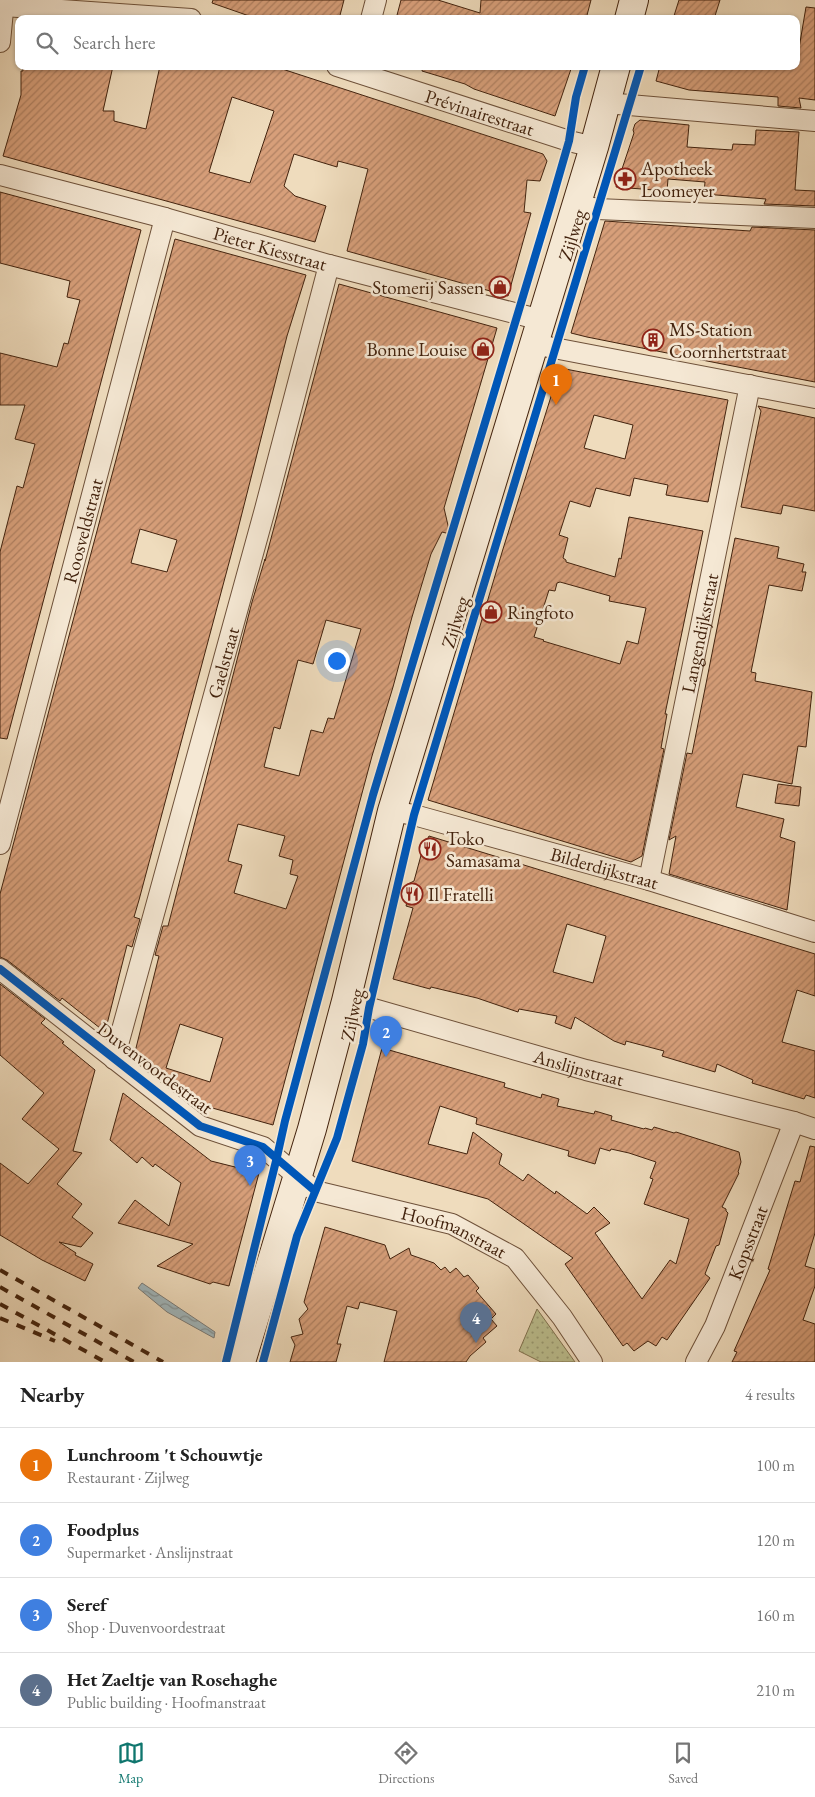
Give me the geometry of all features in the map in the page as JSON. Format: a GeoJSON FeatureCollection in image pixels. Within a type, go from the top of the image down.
{"type":"FeatureCollection","features":[{"type":"Feature","properties":{"kind":"main road"},"geometry":{"type":"LineString","coordinates":[[630,15],[634,0]]}},
{"type":"Feature","properties":{"kind":"main road","name":"Zijlweg"},"geometry":{"type":"LineString","coordinates":[[241,1362],[299,1176],[346,1001],[392,811],[594,147],[615,70]]}},
{"type":"Feature","properties":{"kind":"street"},"geometry":{"type":"LineString","coordinates":[[372,15],[376,0]]}},
{"type":"Feature","properties":{"kind":"street"},"geometry":{"type":"LineString","coordinates":[[0,42],[4,3],[144,15]]}},
{"type":"Feature","properties":{"kind":"street","name":"Prévinairestraat"},"geometry":{"type":"LineString","coordinates":[[355,70],[569,141],[594,147]]}},
{"type":"Feature","properties":{"kind":"street"},"geometry":{"type":"LineString","coordinates":[[606,103],[815,121]]}},
{"type":"Feature","properties":{"kind":"street","name":"Pieter Kiesstraat"},"geometry":{"type":"LineString","coordinates":[[0,175],[165,218],[329,265],[537,332],[750,386],[815,398]]}},
{"type":"Feature","properties":{"kind":"street"},"geometry":{"type":"LineString","coordinates":[[576,204],[597,209],[815,218],[815,211]]}},
{"type":"Feature","properties":{"kind":"street","name":"Roosveldstraat"},"geometry":{"type":"LineString","coordinates":[[0,844],[165,218]]}},
{"type":"Feature","properties":{"kind":"street","name":"Gaelstraat"},"geometry":{"type":"LineString","coordinates":[[114,1059],[264,513],[329,265]]}},
{"type":"Feature","properties":{"kind":"street","name":"Langendijkstraat"},"geometry":{"type":"LineString","coordinates":[[649,880],[750,386]]}},
{"type":"Feature","properties":{"kind":"street","name":"Bilderdijkstraat"},"geometry":{"type":"LineString","coordinates":[[392,811],[414,815],[649,880],[815,932]]}},
{"type":"Feature","properties":{"kind":"street","name":"Duvenvoordestraat"},"geometry":{"type":"LineString","coordinates":[[0,969],[200,1126],[263,1147],[299,1176]]}},
{"type":"Feature","properties":{"kind":"street","name":"Anslijnstraat"},"geometry":{"type":"LineString","coordinates":[[346,1001],[586,1070],[794,1122],[815,1129]]}},
{"type":"Feature","properties":{"kind":"street","name":"Kopsstraat"},"geometry":{"type":"LineString","coordinates":[[696,1362],[715,1326],[794,1122]]}},
{"type":"Feature","properties":{"kind":"street","name":"Hoofmanstraat"},"geometry":{"type":"LineString","coordinates":[[299,1176],[316,1191],[452,1224],[515,1258],[562,1317],[592,1362]]}},
{"type":"Feature","properties":{"kind":"green space"},"geometry":{"type":"Polygon","coordinates":[[[537,1309],[575,1362],[541,1362],[519,1351],[537,1309]]]}},
{"type":"Feature","properties":{"kind":"water"},"geometry":{"type":"Polygon","coordinates":[[[142,1283],[215,1332],[214,1338],[167,1312],[138,1288],[142,1283]]]}},
{"type":"Feature","properties":{"kind":"building"},"geometry":{"type":"Polygon","coordinates":[[[213,0],[344,0],[340,15],[246,15],[212,3],[213,0]]]}},
{"type":"Feature","properties":{"kind":"building"},"geometry":{"type":"Polygon","coordinates":[[[401,0],[438,0],[480,13],[481,0],[591,0],[587,15],[397,15],[401,0]]]}},
{"type":"Feature","properties":{"kind":"building"},"geometry":{"type":"Polygon","coordinates":[[[679,0],[720,0],[715,15],[674,15],[679,0]]]}},
{"type":"Feature","properties":{"kind":"building"},"geometry":{"type":"Polygon","coordinates":[[[806,7],[815,8],[815,100],[799,98],[801,108],[778,106],[778,97],[689,90],[656,81],[659,70],[800,70],[800,42],[806,7]]]}},
{"type":"Feature","properties":{"kind":"building"},"geometry":{"type":"Polygon","coordinates":[[[112,70],[103,111],[114,111],[114,121],[146,129],[159,70],[285,70],[543,154],[547,161],[540,181],[527,180],[524,212],[531,213],[508,296],[347,251],[368,169],[338,161],[337,167],[294,154],[284,186],[295,196],[326,206],[315,242],[3,156],[21,95],[21,71],[112,70]],[[232,97],[209,172],[250,183],[274,111],[232,97]]]}},
{"type":"Feature","properties":{"kind":"building"},"geometry":{"type":"Polygon","coordinates":[[[422,70],[571,70],[555,116],[422,70]]]}},
{"type":"Feature","properties":{"kind":"building"},"geometry":{"type":"Polygon","coordinates":[[[640,120],[689,125],[687,147],[732,150],[733,144],[755,145],[756,130],[799,132],[795,190],[815,191],[815,206],[764,204],[766,199],[704,194],[705,182],[668,179],[667,191],[616,187],[634,133],[635,124],[640,120]]]}},
{"type":"Feature","properties":{"kind":"building"},"geometry":{"type":"Polygon","coordinates":[[[0,192],[141,230],[7,739],[0,738],[0,552],[17,486],[23,488],[35,444],[15,439],[25,405],[0,405],[0,353],[57,367],[64,343],[68,344],[80,300],[67,297],[70,281],[0,263],[0,192]]]}},
{"type":"Feature","properties":{"kind":"building"},"geometry":{"type":"Polygon","coordinates":[[[605,221],[750,231],[752,227],[815,230],[815,382],[571,333],[605,221]]]}},
{"type":"Feature","properties":{"kind":"building"},"geometry":{"type":"Polygon","coordinates":[[[175,239],[306,275],[287,336],[238,529],[134,917],[140,919],[132,947],[127,945],[105,1032],[62,998],[60,1001],[7,960],[0,957],[0,894],[175,239]],[[140,529],[131,563],[167,572],[177,540],[140,529]]]}},
{"type":"Feature","properties":{"kind":"building"},"geometry":{"type":"Polygon","coordinates":[[[339,284],[497,328],[444,508],[450,534],[442,532],[431,554],[412,617],[372,756],[273,1125],[191,1102],[134,1056],[159,956],[155,955],[163,926],[168,926],[252,602],[265,559],[265,561],[339,284]],[[326,620],[313,664],[298,660],[280,729],[274,727],[264,767],[299,776],[311,730],[323,733],[328,718],[334,719],[361,629],[326,620]],[[238,824],[228,861],[242,865],[234,893],[286,909],[298,876],[290,874],[293,860],[279,856],[285,836],[238,824]],[[180,1024],[166,1068],[210,1082],[223,1038],[180,1024]]]}},
{"type":"Feature","properties":{"kind":"building"},"geometry":{"type":"Polygon","coordinates":[[[560,368],[728,400],[708,502],[666,495],[668,485],[634,478],[630,496],[596,488],[590,507],[570,501],[559,535],[568,538],[563,558],[566,562],[615,577],[619,558],[621,559],[629,517],[703,531],[665,714],[667,714],[661,748],[664,749],[642,856],[631,862],[428,800],[503,549],[560,368]],[[594,415],[584,448],[625,459],[633,425],[594,415]],[[560,582],[557,583],[555,591],[549,590],[534,637],[620,664],[627,641],[638,644],[646,608],[609,601],[610,596],[560,582]]]}},
{"type":"Feature","properties":{"kind":"building"},"geometry":{"type":"Polygon","coordinates":[[[758,406],[815,418],[815,511],[783,505],[781,514],[741,507],[761,411],[758,406]]]}},
{"type":"Feature","properties":{"kind":"building"},"geometry":{"type":"Polygon","coordinates":[[[735,538],[779,547],[777,558],[804,564],[802,572],[806,572],[802,591],[769,585],[751,672],[756,673],[755,681],[812,692],[806,747],[798,746],[792,784],[743,774],[736,807],[784,819],[780,837],[795,842],[787,910],[669,874],[676,836],[669,840],[687,753],[692,754],[735,538]]]}},
{"type":"Feature","properties":{"kind":"building"},"geometry":{"type":"Polygon","coordinates":[[[778,784],[801,787],[799,806],[775,803],[778,784]]]}},
{"type":"Feature","properties":{"kind":"building"},"geometry":{"type":"Polygon","coordinates":[[[429,836],[815,954],[815,996],[797,990],[782,1042],[815,1051],[815,1098],[806,1095],[804,1099],[752,1083],[753,1080],[717,1064],[715,1072],[662,1056],[664,1051],[626,1041],[625,1045],[614,1041],[575,1017],[571,1029],[555,1023],[557,1016],[519,1009],[518,1012],[477,998],[431,987],[430,989],[393,979],[413,908],[406,906],[408,898],[406,892],[408,884],[414,881],[423,848],[429,836]],[[567,924],[553,972],[593,983],[606,936],[567,924]]]}},
{"type":"Feature","properties":{"kind":"building"},"geometry":{"type":"Polygon","coordinates":[[[0,984],[45,1019],[41,1023],[95,1070],[73,1151],[82,1153],[57,1184],[82,1204],[72,1217],[93,1233],[81,1247],[59,1242],[76,1253],[75,1255],[93,1264],[85,1281],[42,1260],[0,1235],[0,1163],[28,1184],[59,1149],[22,1119],[44,1093],[0,1055],[0,984]]]}},
{"type":"Feature","properties":{"kind":"building"},"geometry":{"type":"Polygon","coordinates":[[[382,1048],[505,1083],[504,1087],[541,1098],[542,1094],[559,1099],[557,1106],[594,1114],[595,1111],[612,1116],[611,1120],[644,1129],[652,1130],[654,1127],[676,1132],[739,1152],[741,1162],[739,1173],[722,1207],[728,1213],[719,1245],[716,1246],[705,1274],[710,1278],[667,1340],[662,1337],[656,1346],[648,1341],[634,1351],[627,1343],[623,1346],[565,1264],[573,1258],[488,1199],[352,1161],[382,1048]],[[440,1106],[428,1144],[467,1154],[473,1132],[502,1154],[499,1164],[523,1181],[528,1174],[555,1194],[556,1191],[587,1214],[594,1207],[610,1223],[595,1233],[642,1299],[670,1260],[676,1264],[689,1219],[644,1204],[653,1179],[650,1178],[656,1162],[629,1153],[600,1148],[595,1164],[568,1156],[569,1151],[476,1124],[477,1118],[440,1106]]]}},
{"type":"Feature","properties":{"kind":"building"},"geometry":{"type":"Polygon","coordinates":[[[123,1093],[211,1161],[259,1173],[229,1286],[213,1282],[210,1284],[157,1266],[193,1244],[118,1223],[135,1200],[169,1226],[181,1183],[155,1164],[153,1167],[142,1157],[137,1163],[110,1140],[123,1093]]]}},
{"type":"Feature","properties":{"kind":"building"},"geometry":{"type":"Polygon","coordinates":[[[810,1146],[815,1147],[815,1233],[805,1266],[815,1269],[815,1286],[803,1320],[815,1324],[815,1362],[732,1362],[737,1352],[734,1351],[770,1270],[768,1269],[795,1181],[800,1182],[810,1146]]]}},
{"type":"Feature","properties":{"kind":"building"},"geometry":{"type":"Polygon","coordinates":[[[325,1227],[385,1245],[390,1259],[409,1248],[411,1255],[434,1263],[441,1270],[445,1267],[450,1273],[456,1268],[464,1277],[468,1275],[479,1288],[476,1291],[496,1314],[491,1319],[497,1326],[483,1338],[486,1342],[466,1362],[384,1362],[397,1311],[360,1302],[358,1309],[347,1306],[337,1344],[341,1344],[336,1362],[290,1362],[295,1345],[291,1337],[303,1334],[299,1319],[308,1309],[304,1302],[325,1227]]]}},
{"type":"Feature","properties":{"kind":"railway"},"geometry":{"type":"LineString","coordinates":[[0,1270],[163,1362]]}},
{"type":"Feature","properties":{"kind":"railway"},"geometry":{"type":"LineString","coordinates":[[0,1287],[134,1362]]}},
{"type":"Feature","properties":{"kind":"railway"},"geometry":{"type":"LineString","coordinates":[[0,1304],[105,1362]]}},
{"type":"Feature","properties":{"kind":"railway"},"geometry":{"type":"LineString","coordinates":[[0,1318],[55,1341]]}},
{"type":"Feature","properties":{"kind":"cycle path"},"geometry":{"type":"LineString","coordinates":[[226,1362],[285,1121],[373,795],[552,200],[569,141],[576,97],[584,70]]}},
{"type":"Feature","properties":{"kind":"cycle path"},"geometry":{"type":"LineString","coordinates":[[263,1362],[297,1236],[337,1138],[363,1044],[369,1008],[414,815],[640,70]]}},
{"type":"Feature","properties":{"kind":"cycle path"},"geometry":{"type":"LineString","coordinates":[[0,969],[200,1126],[263,1147],[315,1191]]}},
{"type":"Feature","properties":{"kind":"place","name":"Apotheek Loomeyer"},"geometry":{"type":"Point","coordinates":[625,179]}},
{"type":"Feature","properties":{"kind":"place","name":"Stomerij Sassen"},"geometry":{"type":"Point","coordinates":[500,287]}},
{"type":"Feature","properties":{"kind":"place","name":"MS-Station Coornhertstraat"},"geometry":{"type":"Point","coordinates":[653,340]}},
{"type":"Feature","properties":{"kind":"place","name":"Bonne Louise"},"geometry":{"type":"Point","coordinates":[483,349]}},
{"type":"Feature","properties":{"kind":"place","name":"Lunchroom 't Schouwtje"},"geometry":{"type":"Point","coordinates":[556,405]}},
{"type":"Feature","properties":{"kind":"place","name":"Ringfoto"},"geometry":{"type":"Point","coordinates":[491,612]}},
{"type":"Feature","properties":{"kind":"place","name":"Toko Samasama"},"geometry":{"type":"Point","coordinates":[430,849]}},
{"type":"Feature","properties":{"kind":"place","name":"Il Fratelli"},"geometry":{"type":"Point","coordinates":[412,894]}},
{"type":"Feature","properties":{"kind":"place","name":"Foodplus"},"geometry":{"type":"Point","coordinates":[386,1057]}},
{"type":"Feature","properties":{"kind":"place","name":"Seref"},"geometry":{"type":"Point","coordinates":[250,1186]}},
{"type":"Feature","properties":{"kind":"place","name":"Het Zaeltje van Rosehaghe"},"geometry":{"type":"Point","coordinates":[476,1343]}}]}
